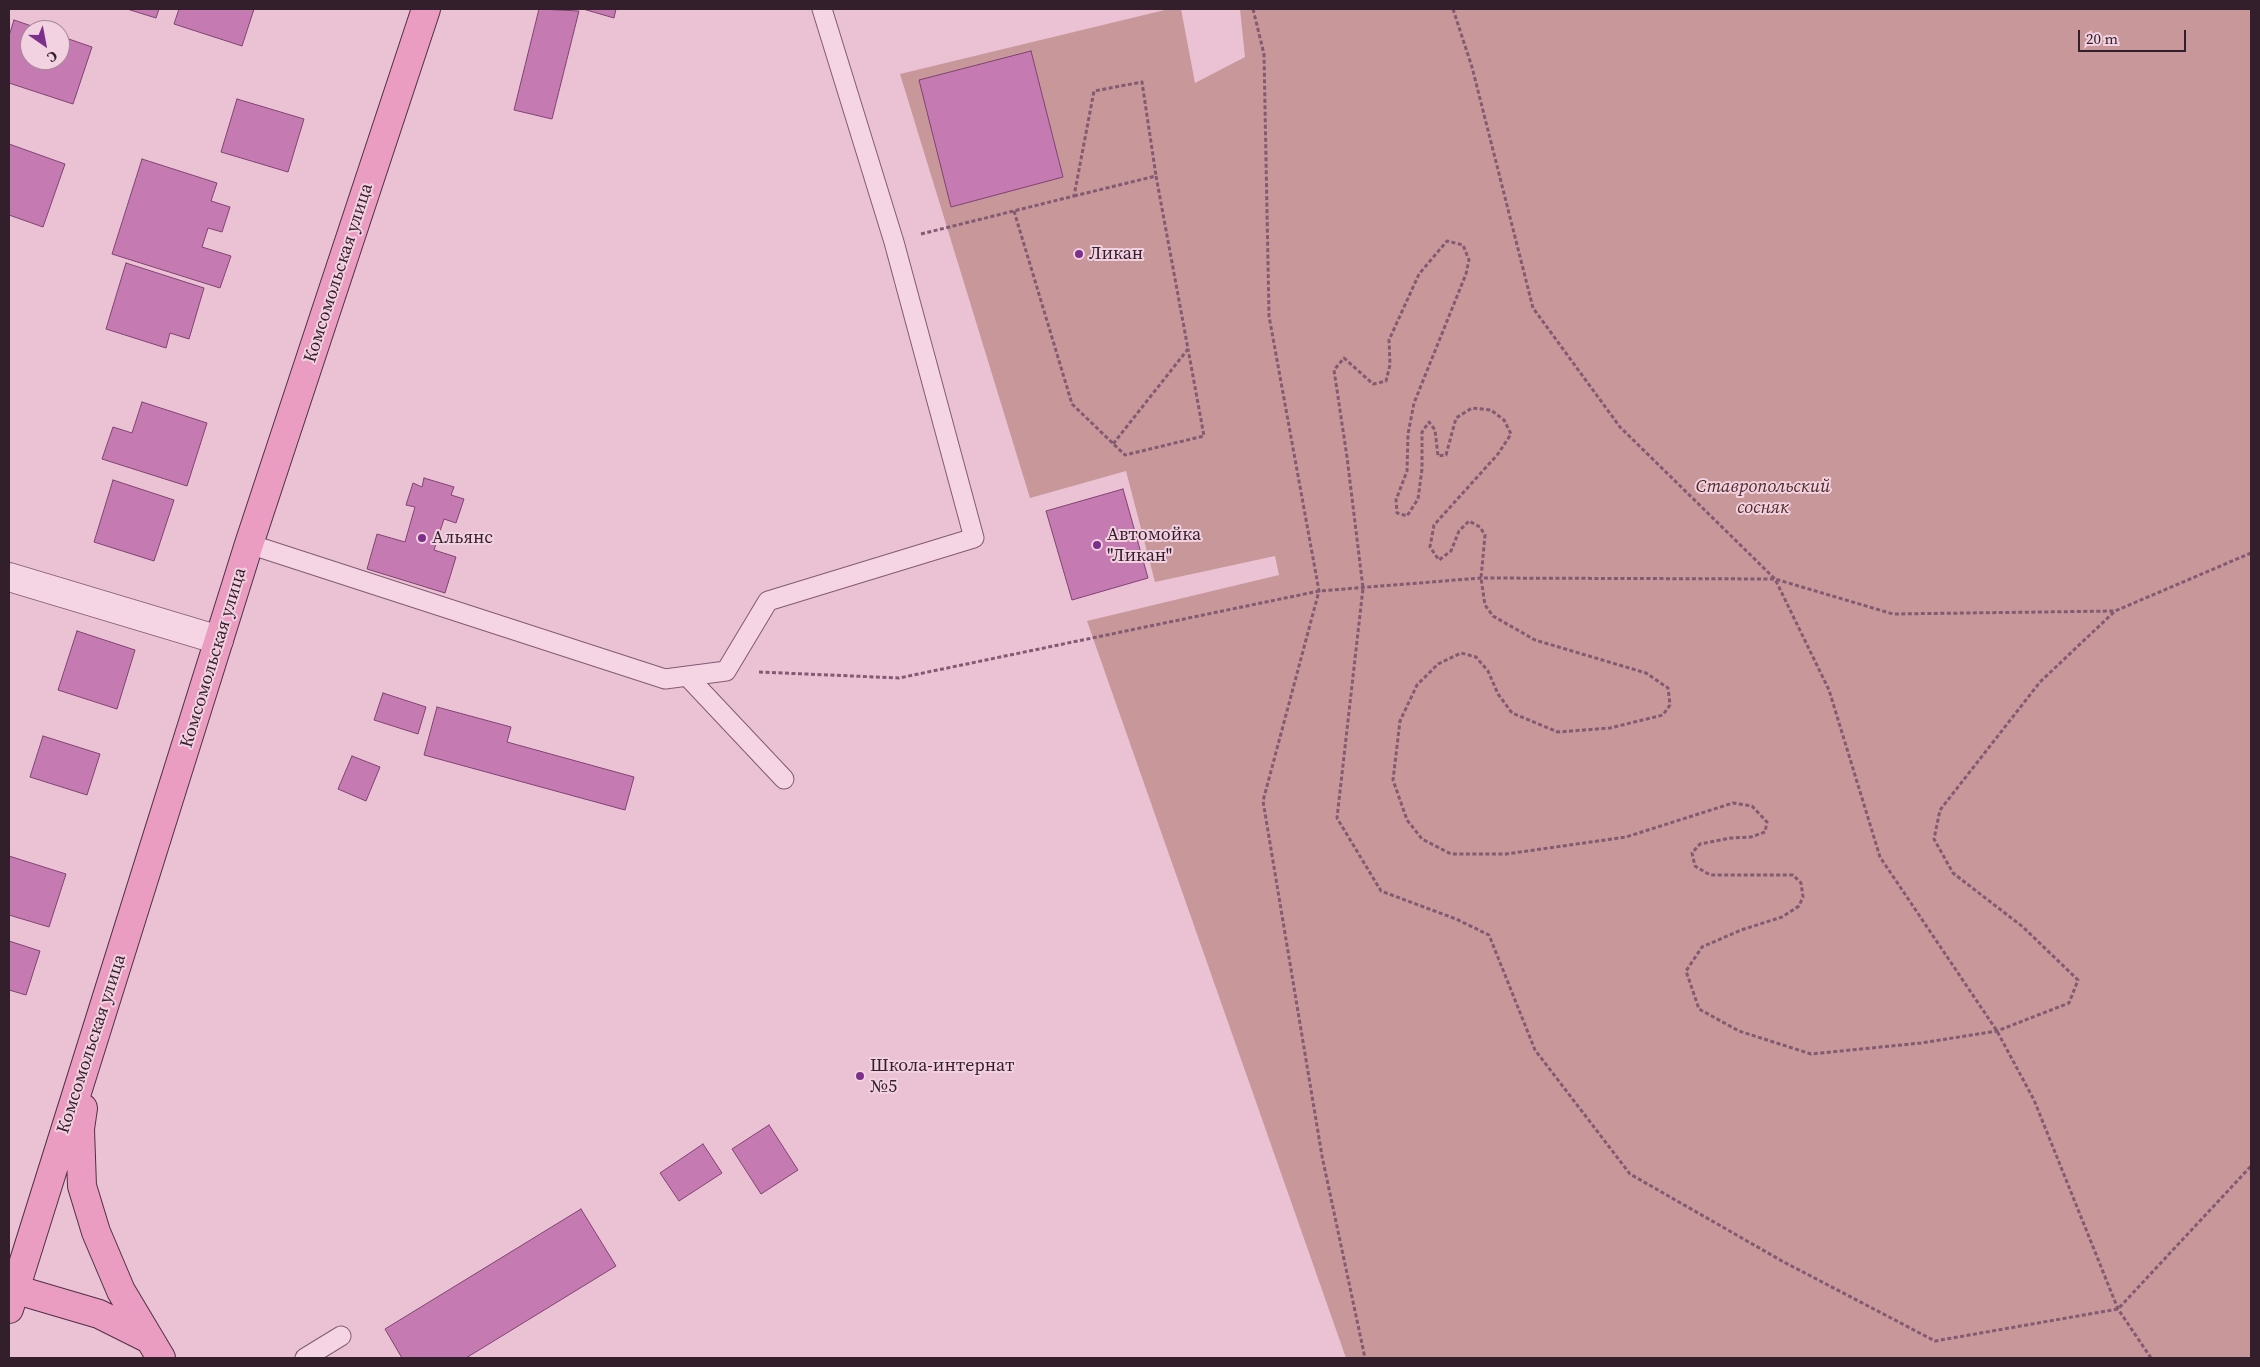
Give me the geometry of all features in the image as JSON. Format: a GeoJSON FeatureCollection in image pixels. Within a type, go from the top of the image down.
{"type":"FeatureCollection","features":[{"type":"Feature","properties":{"kind":"main road","name":"Комсомольская улица"},"geometry":{"type":"LineString","coordinates":[[12,1299],[249,544],[426,9]]}},
{"type":"Feature","properties":{"kind":"main road"},"geometry":{"type":"LineString","coordinates":[[91,1046],[80,1129],[82,1186],[96,1232],[121,1292],[155,1348]]}},
{"type":"Feature","properties":{"kind":"main road"},"geometry":{"type":"LineString","coordinates":[[12,1299],[99,1314],[155,1348]]}},
{"type":"Feature","properties":{"kind":"street"},"geometry":{"type":"LineString","coordinates":[[9,577],[220,640]]}},
{"type":"Feature","properties":{"kind":"lane"},"geometry":{"type":"LineString","coordinates":[[249,544],[665,679],[726,671],[768,601],[974,538],[894,242],[822,9]]}},
{"type":"Feature","properties":{"kind":"lane"},"geometry":{"type":"LineString","coordinates":[[687,676],[784,779]]}},
{"type":"Feature","properties":{"kind":"lane"},"geometry":{"type":"LineString","coordinates":[[305,1358],[341,1336]]}},
{"type":"Feature","properties":{"kind":"path"},"geometry":{"type":"LineString","coordinates":[[1253,9],[1264,54],[1269,316],[1319,591],[1262,801],[1322,1156],[1365,1358]]}},
{"type":"Feature","properties":{"kind":"path"},"geometry":{"type":"LineString","coordinates":[[1453,9],[1472,67],[1533,308],[1620,427],[1775,579],[1829,690],[1880,857],[1997,1031],[2034,1100],[2118,1309],[2152,1358]]}},
{"type":"Feature","properties":{"kind":"path"},"geometry":{"type":"LineString","coordinates":[[1014,210],[1072,404],[1125,455],[1204,436],[1156,176],[1142,82],[1094,92],[1074,196]]}},
{"type":"Feature","properties":{"kind":"path"},"geometry":{"type":"LineString","coordinates":[[894,242],[1014,210],[1156,176]]}},
{"type":"Feature","properties":{"kind":"path"},"geometry":{"type":"LineString","coordinates":[[2251,553],[2115,611],[2040,682],[1940,810],[1934,839],[1953,873],[2023,926],[2078,980],[2069,1003],[1997,1031],[1921,1043],[1811,1054],[1739,1031],[1699,1009],[1686,971],[1702,947],[1741,930],[1782,917],[1799,906],[1803,898],[1802,883],[1793,875],[1710,876],[1695,866],[1692,853],[1700,844],[1731,838],[1750,837],[1765,832],[1766,822],[1752,806],[1733,804],[1626,837],[1506,854],[1451,854],[1422,838],[1407,820],[1393,780],[1400,721],[1417,685],[1438,664],[1461,653],[1476,657],[1488,671],[1498,694],[1512,713],[1558,732],[1610,728],[1663,714],[1670,705],[1668,688],[1646,673],[1534,640],[1493,616],[1485,605],[1481,578],[1485,535],[1480,527],[1469,522],[1459,531],[1452,551],[1439,560],[1430,548],[1434,525],[1498,454],[1511,434],[1504,420],[1491,410],[1472,408],[1456,418],[1446,455],[1438,456],[1436,430],[1429,422],[1422,432],[1422,469],[1418,499],[1407,516],[1396,513],[1396,500],[1407,471],[1408,434],[1414,403],[1466,274],[1469,260],[1463,245],[1447,241],[1419,274],[1389,340],[1390,365],[1386,381],[1373,384],[1344,358],[1334,370],[1347,457],[1362,588],[1337,818],[1381,891],[1456,919],[1489,935],[1535,1050],[1630,1174],[1782,1261],[1935,1341],[2118,1309],[2251,1166]]}},
{"type":"Feature","properties":{"kind":"path"},"geometry":{"type":"LineString","coordinates":[[1113,444],[1188,349]]}},
{"type":"Feature","properties":{"kind":"path"},"geometry":{"type":"LineString","coordinates":[[726,671],[899,678],[1319,591],[1481,578],[1775,579],[1893,614],[2115,611]]}},
{"type":"Feature","properties":{"kind":"green space","name":"Ставропольский сосняк"},"geometry":{"type":"Polygon","coordinates":[[[1169,9],[1181,9],[1195,83],[1245,57],[1240,9],[2251,9],[2251,1358],[1346,1358],[1087,621],[1279,575],[1275,556],[1155,582],[1126,471],[1030,498],[900,74],[1169,9]]]}},
{"type":"Feature","properties":{"kind":"building"},"geometry":{"type":"Polygon","coordinates":[[[127,9],[159,9],[156,18],[127,9]]]}},
{"type":"Feature","properties":{"kind":"building"},"geometry":{"type":"Polygon","coordinates":[[[179,9],[254,9],[242,46],[174,24],[179,9]]]}},
{"type":"Feature","properties":{"kind":"building"},"geometry":{"type":"Polygon","coordinates":[[[539,9],[579,11],[552,119],[514,110],[539,9]]]}},
{"type":"Feature","properties":{"kind":"building"},"geometry":{"type":"Polygon","coordinates":[[[583,9],[616,9],[614,18],[583,9]]]}},
{"type":"Feature","properties":{"kind":"building"},"geometry":{"type":"Polygon","coordinates":[[[14,20],[20,22],[20,70],[70,70],[70,39],[92,47],[73,104],[9,83],[9,36],[14,20]]]}},
{"type":"Feature","properties":{"kind":"building"},"geometry":{"type":"Polygon","coordinates":[[[1031,51],[1063,177],[951,207],[919,80],[1031,51]]]}},
{"type":"Feature","properties":{"kind":"building"},"geometry":{"type":"Polygon","coordinates":[[[237,99],[304,119],[288,172],[221,152],[237,99]]]}},
{"type":"Feature","properties":{"kind":"building"},"geometry":{"type":"Polygon","coordinates":[[[9,144],[65,164],[43,227],[9,215],[9,144]]]}},
{"type":"Feature","properties":{"kind":"building"},"geometry":{"type":"Polygon","coordinates":[[[142,159],[217,183],[211,201],[230,207],[222,232],[208,228],[202,247],[231,256],[220,288],[112,254],[142,159]]]}},
{"type":"Feature","properties":{"kind":"building"},"geometry":{"type":"Polygon","coordinates":[[[126,263],[204,288],[189,339],[170,333],[166,348],[106,329],[126,263]]]}},
{"type":"Feature","properties":{"kind":"building"},"geometry":{"type":"Polygon","coordinates":[[[142,402],[207,423],[187,486],[102,459],[113,427],[132,433],[142,402]]]}},
{"type":"Feature","properties":{"kind":"building","name":"Альянс"},"geometry":{"type":"Polygon","coordinates":[[[424,478],[454,487],[451,495],[464,499],[456,523],[444,519],[434,550],[456,557],[445,593],[367,569],[377,534],[405,542],[415,507],[406,505],[413,483],[422,487],[424,478]]]}},
{"type":"Feature","properties":{"kind":"building"},"geometry":{"type":"Polygon","coordinates":[[[113,480],[174,500],[154,561],[94,542],[113,480]]]}},
{"type":"Feature","properties":{"kind":"building","name":"Автомойка \"Ликан\""},"geometry":{"type":"Polygon","coordinates":[[[1123,489],[1148,578],[1072,600],[1046,511],[1123,489]]]}},
{"type":"Feature","properties":{"kind":"building"},"geometry":{"type":"Polygon","coordinates":[[[77,631],[135,650],[117,709],[58,690],[77,631]]]}},
{"type":"Feature","properties":{"kind":"building"},"geometry":{"type":"Polygon","coordinates":[[[383,693],[426,707],[418,734],[374,720],[383,693]]]}},
{"type":"Feature","properties":{"kind":"building"},"geometry":{"type":"Polygon","coordinates":[[[437,707],[511,727],[507,742],[634,777],[625,810],[424,755],[437,707]]]}},
{"type":"Feature","properties":{"kind":"building"},"geometry":{"type":"Polygon","coordinates":[[[43,736],[100,754],[87,795],[30,777],[43,736]]]}},
{"type":"Feature","properties":{"kind":"building"},"geometry":{"type":"Polygon","coordinates":[[[352,756],[380,767],[366,801],[338,789],[352,756]]]}},
{"type":"Feature","properties":{"kind":"building"},"geometry":{"type":"Polygon","coordinates":[[[9,856],[66,874],[49,927],[9,915],[9,856]]]}},
{"type":"Feature","properties":{"kind":"building"},"geometry":{"type":"Polygon","coordinates":[[[9,941],[40,951],[26,995],[9,990],[9,941]]]}},
{"type":"Feature","properties":{"kind":"building"},"geometry":{"type":"Polygon","coordinates":[[[769,1125],[798,1170],[761,1194],[732,1149],[769,1125]]]}},
{"type":"Feature","properties":{"kind":"building"},"geometry":{"type":"Polygon","coordinates":[[[703,1144],[722,1173],[679,1201],[660,1173],[703,1144]]]}},
{"type":"Feature","properties":{"kind":"building"},"geometry":{"type":"Polygon","coordinates":[[[581,1209],[616,1266],[466,1358],[402,1358],[385,1329],[581,1209]]]}},
{"type":"Feature","properties":{"kind":"place","name":"Ликан"},"geometry":{"type":"Point","coordinates":[1079,254]}},
{"type":"Feature","properties":{"kind":"place","name":"Альянс"},"geometry":{"type":"Point","coordinates":[422,538]}},
{"type":"Feature","properties":{"kind":"place","name":"Автомойка \"Ликан\""},"geometry":{"type":"Point","coordinates":[1097,545]}},
{"type":"Feature","properties":{"kind":"place","name":"Школа-интернат №5"},"geometry":{"type":"Point","coordinates":[860,1076]}}]}
